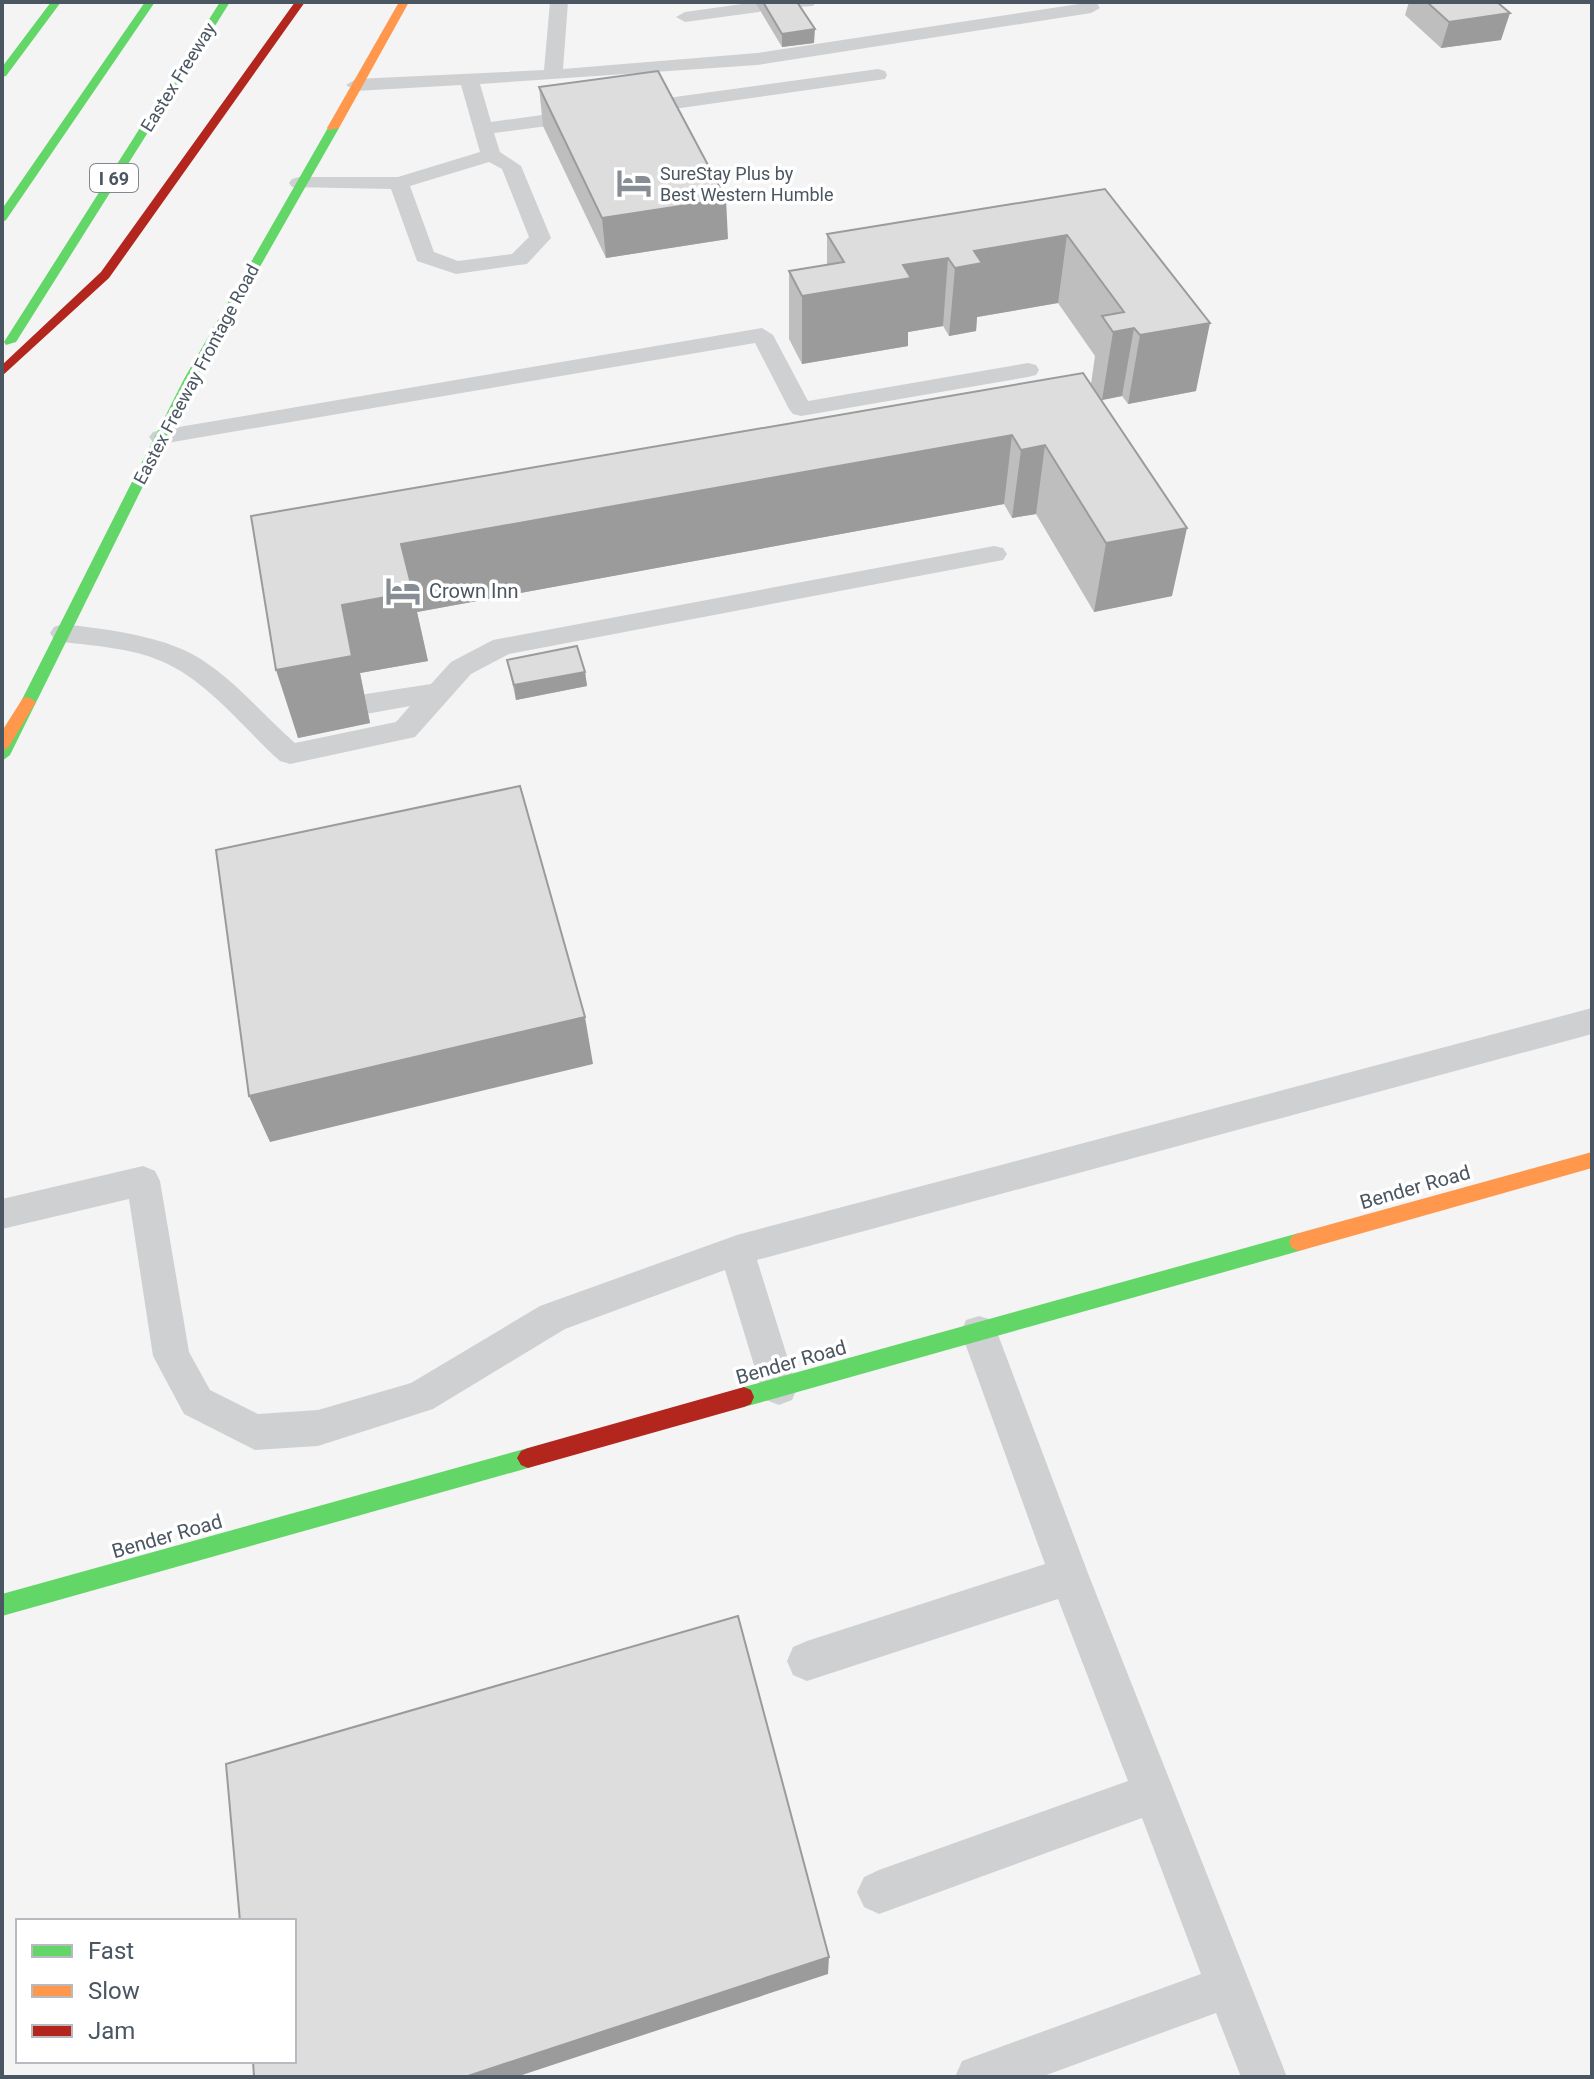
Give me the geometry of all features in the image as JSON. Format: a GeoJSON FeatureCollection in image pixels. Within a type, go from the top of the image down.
{"type":"FeatureCollection","features":[{"type":"Feature","properties":{"kind":"main road"},"geometry":{"type":"LineString","coordinates":[[2,74],[56,2]]}},
{"type":"Feature","properties":{"kind":"main road"},"geometry":{"type":"LineString","coordinates":[[2,218],[150,2]]}},
{"type":"Feature","properties":{"kind":"main road","name":"Eastex Freeway"},"geometry":{"type":"LineString","coordinates":[[2,354],[225,2]]}},
{"type":"Feature","properties":{"kind":"main road"},"geometry":{"type":"LineString","coordinates":[[2,372],[105,275],[300,2]]}},
{"type":"Feature","properties":{"kind":"main road","name":"Eastex Freeway Frontage Road"},"geometry":{"type":"LineString","coordinates":[[2,755],[161,437],[299,183],[404,2]]}},
{"type":"Feature","properties":{"kind":"main road"},"geometry":{"type":"LineString","coordinates":[[2,744],[28,702]]}},
{"type":"Feature","properties":{"kind":"main road","name":"Bender Road"},"geometry":{"type":"LineString","coordinates":[[2,1605],[1592,1160]]}},
{"type":"Feature","properties":{"kind":"lane"},"geometry":{"type":"LineString","coordinates":[[553,75],[559,2]]}},
{"type":"Feature","properties":{"kind":"lane"},"geometry":{"type":"LineString","coordinates":[[687,32],[757,59],[1091,8],[1086,2]]}},
{"type":"Feature","properties":{"kind":"lane"},"geometry":{"type":"LineString","coordinates":[[356,85],[553,75],[759,7]]}},
{"type":"Feature","properties":{"kind":"lane"},"geometry":{"type":"LineString","coordinates":[[757,59],[778,88]]}},
{"type":"Feature","properties":{"kind":"lane"},"geometry":{"type":"LineString","coordinates":[[482,129],[878,75]]}},
{"type":"Feature","properties":{"kind":"lane"},"geometry":{"type":"LineString","coordinates":[[399,183],[425,256],[456,268],[519,259],[540,238],[511,166],[491,155],[469,80]]}},
{"type":"Feature","properties":{"kind":"lane"},"geometry":{"type":"LineString","coordinates":[[299,183],[399,183],[491,155]]}},
{"type":"Feature","properties":{"kind":"lane"},"geometry":{"type":"LineString","coordinates":[[161,437],[762,335],[801,409],[1028,370]]}},
{"type":"Feature","properties":{"kind":"lane"},"geometry":{"type":"LineString","coordinates":[[63,633],[101,638],[173,656],[206,679],[290,754],[405,730],[461,668],[502,646],[994,554]]}},
{"type":"Feature","properties":{"kind":"lane"},"geometry":{"type":"LineString","coordinates":[[366,704],[441,692]]}},
{"type":"Feature","properties":{"kind":"lane"},"geometry":{"type":"LineString","coordinates":[[254,724],[294,717]]}},
{"type":"Feature","properties":{"kind":"lane"},"geometry":{"type":"LineString","coordinates":[[2,1214],[143,1181],[171,1356],[197,1402],[255,1432],[318,1428],[420,1397],[553,1317],[737,1250],[1592,1021]]}},
{"type":"Feature","properties":{"kind":"lane"},"geometry":{"type":"LineString","coordinates":[[737,1250],[779,1388]]}},
{"type":"Feature","properties":{"kind":"lane"},"geometry":{"type":"LineString","coordinates":[[979,1332],[1069,1576],[1264,2077]]}},
{"type":"Feature","properties":{"kind":"lane"},"geometry":{"type":"LineString","coordinates":[[807,1661],[1069,1576]]}},
{"type":"Feature","properties":{"kind":"lane"},"geometry":{"type":"LineString","coordinates":[[879,1892],[1154,1793]]}},
{"type":"Feature","properties":{"kind":"lane"},"geometry":{"type":"LineString","coordinates":[[978,2077],[1229,1986]]}},
{"type":"Feature","properties":{"kind":"building"},"geometry":{"type":"Polygon","coordinates":[[[763,2],[797,2],[815,29],[782,34],[763,2]]]}},
{"type":"Feature","properties":{"kind":"building"},"geometry":{"type":"Polygon","coordinates":[[[1427,2],[1497,2],[1510,13],[1449,22],[1427,2]]]}},
{"type":"Feature","properties":{"kind":"building","name":"SureStay Plus by Best Western Humble"},"geometry":{"type":"Polygon","coordinates":[[[658,71],[726,199],[602,218],[539,87],[658,71]]]}},
{"type":"Feature","properties":{"kind":"building"},"geometry":{"type":"Polygon","coordinates":[[[1105,189],[1210,323],[1140,335],[1134,328],[1113,332],[1102,316],[1124,312],[1067,235],[974,251],[982,263],[955,268],[948,258],[903,265],[911,278],[802,296],[789,271],[844,262],[827,234],[1105,189]]]}},
{"type":"Feature","properties":{"kind":"building"},"geometry":{"type":"Polygon","coordinates":[[[1083,373],[1187,528],[1106,543],[1045,445],[1021,450],[1012,435],[401,544],[413,592],[342,605],[352,656],[276,670],[251,516],[1083,373]]]}},
{"type":"Feature","properties":{"kind":"building"},"geometry":{"type":"Polygon","coordinates":[[[577,646],[585,672],[514,685],[507,660],[577,646]]]}},
{"type":"Feature","properties":{"kind":"building"},"geometry":{"type":"Polygon","coordinates":[[[520,786],[585,1017],[249,1096],[216,850],[520,786]]]}},
{"type":"Feature","properties":{"kind":"building"},"geometry":{"type":"Polygon","coordinates":[[[738,1616],[829,1957],[465,2077],[254,2077],[253,2063],[296,2063],[296,1919],[240,1919],[226,1764],[738,1616]]]}},
{"type":"Feature","properties":{"kind":"traffic: fast"},"geometry":{"type":"LineString","coordinates":[[2,74],[56,2]]}},
{"type":"Feature","properties":{"kind":"traffic: fast"},"geometry":{"type":"LineString","coordinates":[[2,218],[150,2]]}},
{"type":"Feature","properties":{"kind":"traffic: fast"},"geometry":{"type":"LineString","coordinates":[[10,342],[225,2]]}},
{"type":"Feature","properties":{"kind":"traffic: fast"},"geometry":{"type":"LineString","coordinates":[[2,755],[190,379],[333,128]]}},
{"type":"Feature","properties":{"kind":"traffic: fast"},"geometry":{"type":"LineString","coordinates":[[744,1397],[1299,1242]]}},
{"type":"Feature","properties":{"kind":"traffic: fast"},"geometry":{"type":"LineString","coordinates":[[2,1605],[528,1458]]}},
{"type":"Feature","properties":{"kind":"traffic: slow"},"geometry":{"type":"LineString","coordinates":[[333,128],[404,2]]}},
{"type":"Feature","properties":{"kind":"traffic: slow"},"geometry":{"type":"LineString","coordinates":[[2,744],[28,702]]}},
{"type":"Feature","properties":{"kind":"traffic: slow"},"geometry":{"type":"LineString","coordinates":[[1299,1242],[1592,1160]]}},
{"type":"Feature","properties":{"kind":"traffic: jam"},"geometry":{"type":"LineString","coordinates":[[2,372],[105,275],[300,2]]}},
{"type":"Feature","properties":{"kind":"traffic: jam"},"geometry":{"type":"LineString","coordinates":[[528,1458],[744,1397]]}},
{"type":"Feature","properties":{"kind":"place","name":"SureStay Plus by Best Western Humble"},"geometry":{"type":"Point","coordinates":[634,183]}},
{"type":"Feature","properties":{"kind":"place","name":"Crown Inn"},"geometry":{"type":"Point","coordinates":[403,591]}}]}
